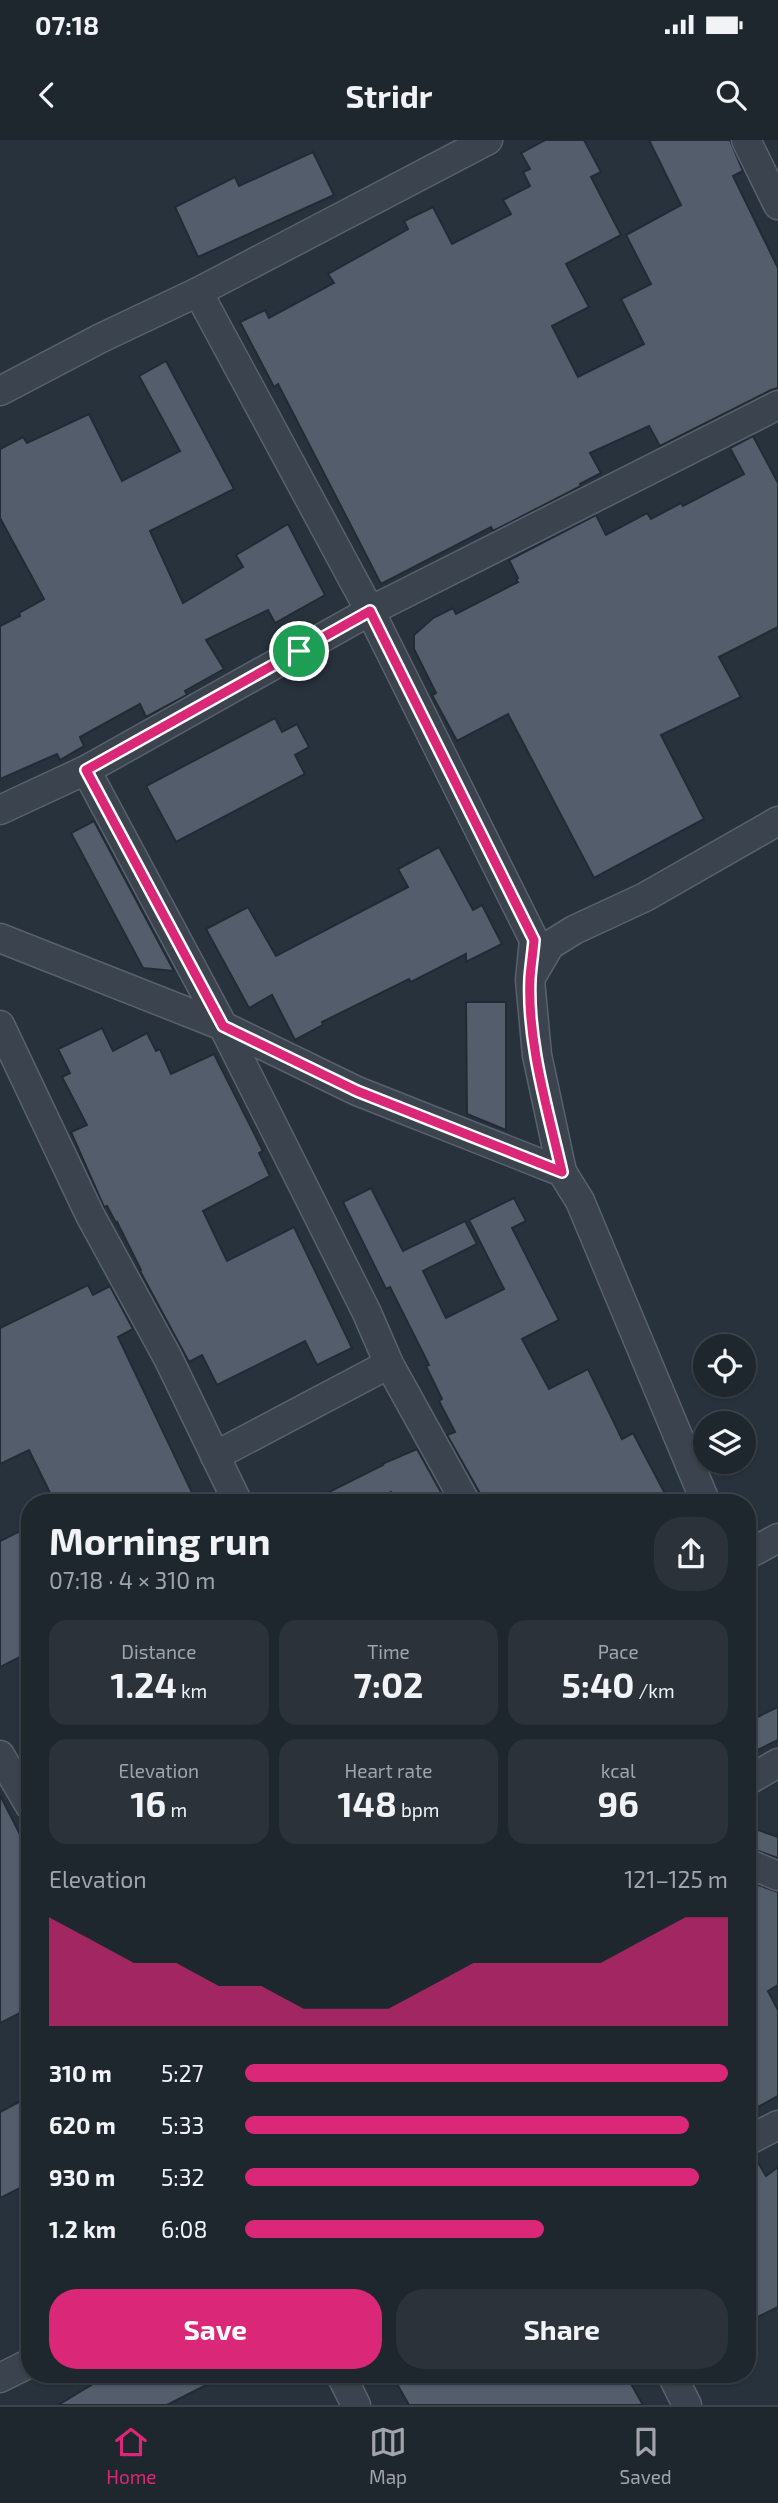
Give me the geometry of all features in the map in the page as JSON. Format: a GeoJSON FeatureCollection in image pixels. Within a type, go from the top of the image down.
{"type":"FeatureCollection","features":[{"type":"Feature","properties":{"kind":"street"},"geometry":{"type":"LineString","coordinates":[[0,391],[101,338],[198,292],[488,140]]}},
{"type":"Feature","properties":{"kind":"street"},"geometry":{"type":"LineString","coordinates":[[746,140],[778,205]]}},
{"type":"Feature","properties":{"kind":"street"},"geometry":{"type":"LineString","coordinates":[[198,292],[370,611],[534,940],[530,980],[537,1055],[562,1172],[580,1200],[702,1494]]}},
{"type":"Feature","properties":{"kind":"street"},"geometry":{"type":"LineString","coordinates":[[0,810],[86,770],[370,611],[778,405]]}},
{"type":"Feature","properties":{"kind":"street"},"geometry":{"type":"LineString","coordinates":[[86,770],[223,1026],[367,1313],[389,1364],[461,1494]]}},
{"type":"Feature","properties":{"kind":"street"},"geometry":{"type":"LineString","coordinates":[[530,980],[550,946],[574,930],[645,897],[778,821]]}},
{"type":"Feature","properties":{"kind":"street"},"geometry":{"type":"LineString","coordinates":[[0,938],[223,1026],[357,1091],[562,1172]]}},
{"type":"Feature","properties":{"kind":"street"},"geometry":{"type":"LineString","coordinates":[[0,1025],[90,1215],[168,1358],[234,1494]]}},
{"type":"Feature","properties":{"kind":"street"},"geometry":{"type":"LineString","coordinates":[[215,1456],[389,1364]]}},
{"type":"Feature","properties":{"kind":"street"},"geometry":{"type":"LineString","coordinates":[[756,1550],[778,1538]]}},
{"type":"Feature","properties":{"kind":"street"},"geometry":{"type":"LineString","coordinates":[[0,1755],[21,1791]]}},
{"type":"Feature","properties":{"kind":"street"},"geometry":{"type":"LineString","coordinates":[[756,1776],[778,1763]]}},
{"type":"Feature","properties":{"kind":"street"},"geometry":{"type":"LineString","coordinates":[[756,1867],[778,1876]]}},
{"type":"Feature","properties":{"kind":"street"},"geometry":{"type":"LineString","coordinates":[[756,2136],[778,2125]]}},
{"type":"Feature","properties":{"kind":"street"},"geometry":{"type":"LineString","coordinates":[[0,2378],[21,2368]]}},
{"type":"Feature","properties":{"kind":"street"},"geometry":{"type":"LineString","coordinates":[[345,2383],[356,2405]]}},
{"type":"Feature","properties":{"kind":"street"},"geometry":{"type":"LineString","coordinates":[[676,2383],[687,2405]]}},
{"type":"Feature","properties":{"kind":"building"},"geometry":{"type":"Polygon","coordinates":[[[545,140],[584,140],[601,172],[591,177],[621,235],[566,264],[589,307],[552,326],[578,377],[644,344],[621,299],[651,284],[626,235],[681,205],[649,140],[730,140],[743,171],[733,176],[778,268],[778,388],[660,446],[649,426],[590,453],[601,473],[580,484],[581,486],[493,531],[491,527],[381,584],[278,384],[274,387],[240,322],[265,310],[269,318],[334,283],[328,274],[408,229],[404,221],[433,207],[452,244],[511,214],[503,200],[530,186],[523,172],[530,169],[521,153],[545,140]]]}},
{"type":"Feature","properties":{"kind":"building"},"geometry":{"type":"Polygon","coordinates":[[[313,152],[334,195],[198,257],[175,207],[235,177],[239,186],[313,152]]]}},
{"type":"Feature","properties":{"kind":"building"},"geometry":{"type":"Polygon","coordinates":[[[166,361],[234,489],[150,531],[183,603],[243,567],[236,555],[288,524],[325,595],[275,623],[268,610],[206,640],[224,669],[185,691],[187,695],[146,717],[140,704],[80,737],[84,746],[60,760],[57,754],[0,779],[0,626],[44,599],[0,518],[0,449],[23,437],[27,443],[89,414],[122,481],[180,451],[139,376],[166,361]]]}},
{"type":"Feature","properties":{"kind":"building"},"geometry":{"type":"Polygon","coordinates":[[[753,436],[778,483],[778,627],[719,657],[741,697],[661,735],[704,819],[594,878],[508,714],[457,741],[432,695],[436,693],[414,649],[414,635],[433,618],[453,608],[456,614],[518,582],[509,560],[596,515],[606,535],[647,513],[651,519],[681,503],[683,506],[744,474],[730,448],[753,436]]]}},
{"type":"Feature","properties":{"kind":"building"},"geometry":{"type":"Polygon","coordinates":[[[275,718],[282,732],[297,724],[309,747],[295,755],[305,774],[176,842],[146,786],[275,718]]]}},
{"type":"Feature","properties":{"kind":"building"},"geometry":{"type":"Polygon","coordinates":[[[94,821],[174,971],[143,968],[71,833],[94,821]]]}},
{"type":"Feature","properties":{"kind":"building"},"geometry":{"type":"Polygon","coordinates":[[[439,847],[473,910],[482,905],[502,944],[466,962],[466,954],[411,982],[409,979],[322,1022],[323,1025],[295,1040],[272,995],[249,1008],[206,929],[248,907],[276,956],[408,887],[398,869],[439,847]]]}},
{"type":"Feature","properties":{"kind":"building"},"geometry":{"type":"Polygon","coordinates":[[[466,1002],[506,1002],[506,1130],[467,1114],[466,1002]]]}},
{"type":"Feature","properties":{"kind":"building"},"geometry":{"type":"Polygon","coordinates":[[[102,1028],[113,1051],[147,1033],[156,1051],[160,1049],[171,1074],[214,1054],[263,1151],[259,1153],[270,1176],[203,1211],[227,1261],[294,1227],[352,1348],[317,1365],[305,1341],[217,1385],[202,1355],[189,1362],[117,1222],[107,1206],[104,1207],[71,1132],[87,1125],[62,1077],[70,1073],[58,1049],[102,1028]]]}},
{"type":"Feature","properties":{"kind":"building"},"geometry":{"type":"Polygon","coordinates":[[[371,1188],[403,1251],[465,1221],[477,1244],[423,1271],[446,1318],[504,1289],[469,1220],[514,1198],[526,1221],[512,1228],[559,1320],[522,1339],[549,1389],[588,1369],[622,1439],[633,1433],[665,1494],[480,1494],[447,1435],[455,1432],[439,1401],[442,1399],[426,1366],[429,1365],[390,1287],[386,1289],[343,1202],[371,1188]]]}},
{"type":"Feature","properties":{"kind":"building"},"geometry":{"type":"Polygon","coordinates":[[[88,1285],[93,1295],[110,1286],[133,1329],[118,1337],[193,1494],[51,1494],[29,1450],[0,1464],[0,1328],[88,1285]]]}},
{"type":"Feature","properties":{"kind":"building"},"geometry":{"type":"Polygon","coordinates":[[[417,1449],[442,1494],[325,1494],[417,1449]]]}},
{"type":"Feature","properties":{"kind":"building"},"geometry":{"type":"Polygon","coordinates":[[[21,1530],[21,1656],[0,1667],[0,1541],[21,1530]]]}},
{"type":"Feature","properties":{"kind":"building"},"geometry":{"type":"Polygon","coordinates":[[[778,1707],[778,1740],[756,1751],[756,1718],[778,1707]]]}},
{"type":"Feature","properties":{"kind":"building"},"geometry":{"type":"Polygon","coordinates":[[[0,1795],[21,1836],[21,2012],[0,2023],[0,1795]]]}},
{"type":"Feature","properties":{"kind":"building"},"geometry":{"type":"Polygon","coordinates":[[[756,1829],[778,1837],[778,1858],[756,1850],[756,1829]]]}},
{"type":"Feature","properties":{"kind":"building"},"geometry":{"type":"Polygon","coordinates":[[[756,1884],[778,1892],[778,1985],[768,1991],[778,2010],[778,2096],[756,2108],[756,1884]]]}},
{"type":"Feature","properties":{"kind":"building"},"geometry":{"type":"Polygon","coordinates":[[[21,2101],[21,2188],[0,2198],[0,2112],[21,2101]]]}},
{"type":"Feature","properties":{"kind":"building"},"geometry":{"type":"Polygon","coordinates":[[[756,2159],[766,2176],[778,2167],[778,2307],[756,2318],[756,2159]]]}},
{"type":"Feature","properties":{"kind":"building"},"geometry":{"type":"Polygon","coordinates":[[[95,2383],[210,2383],[167,2405],[58,2405],[95,2383]]]}},
{"type":"Feature","properties":{"kind":"building"},"geometry":{"type":"Polygon","coordinates":[[[397,2383],[631,2383],[643,2405],[409,2405],[397,2383]]]}},
{"type":"Feature","properties":{"kind":"route"},"geometry":{"type":"LineString","coordinates":[[370,611],[534,940],[530,980],[537,1055],[562,1172],[357,1091],[223,1026],[86,770],[299,651],[370,611]]}}]}
